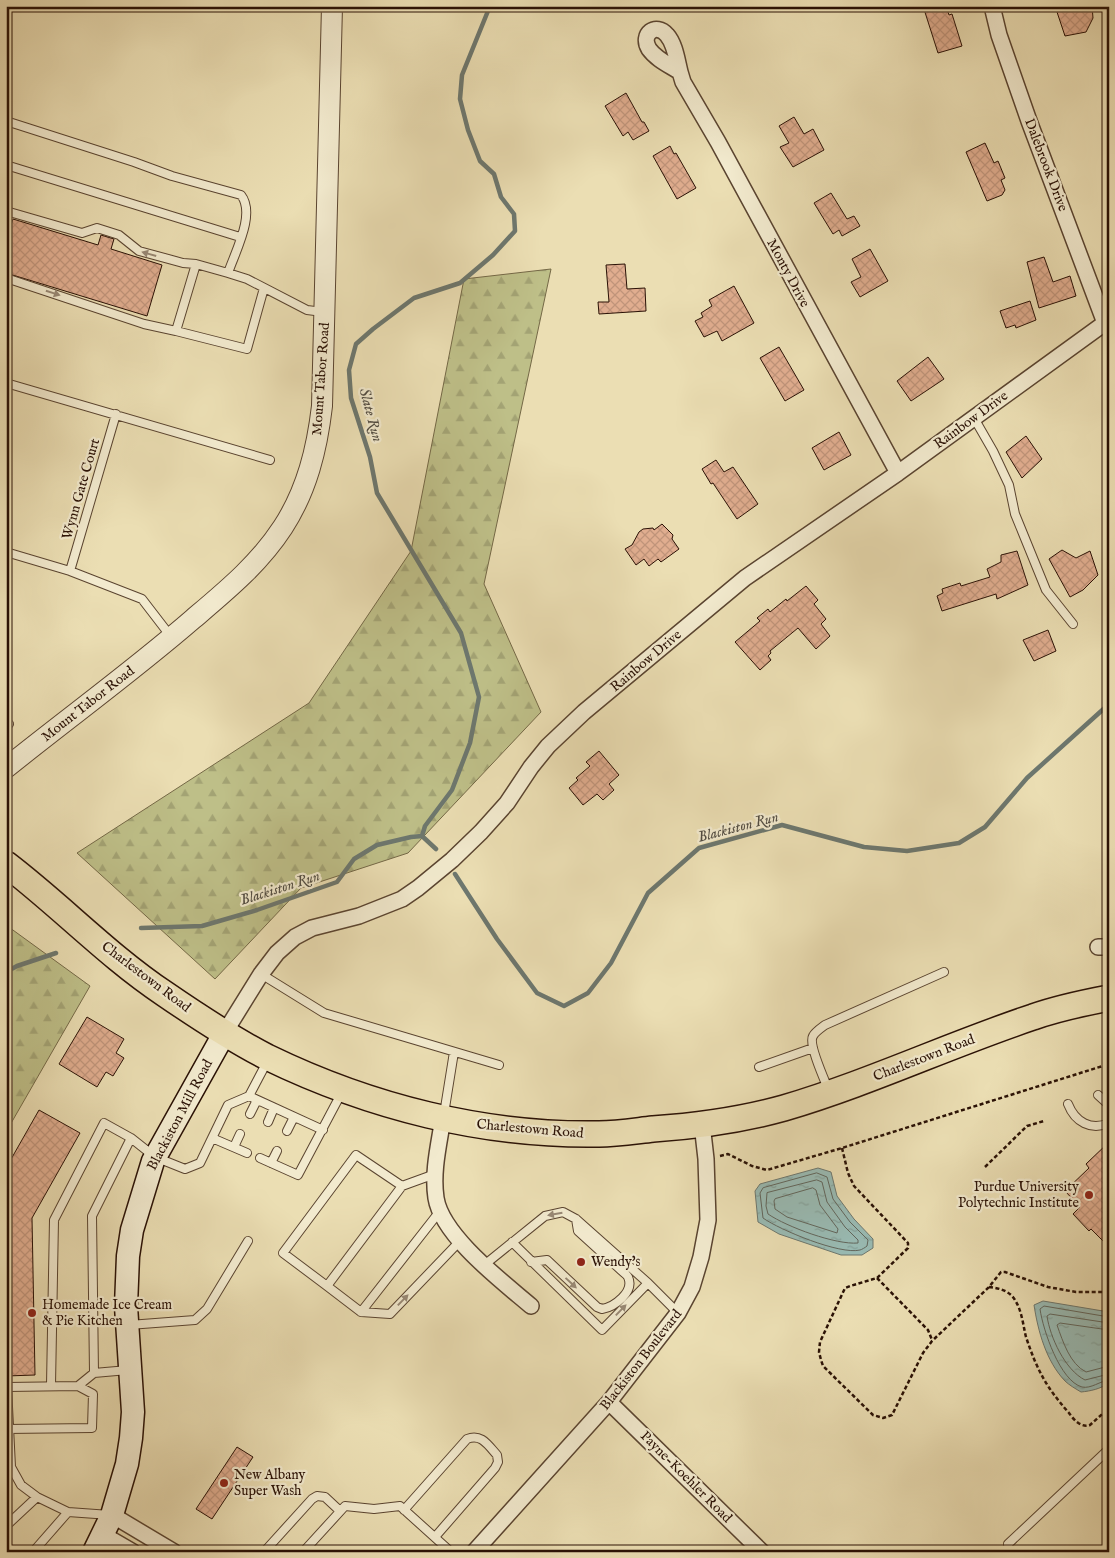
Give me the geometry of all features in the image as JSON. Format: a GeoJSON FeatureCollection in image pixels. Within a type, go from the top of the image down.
{"type":"FeatureCollection","features":[{"type":"Feature","properties":{"kind":"main road","name":"Charlestown Road"},"geometry":{"type":"LineString","coordinates":[[6,864],[132,970],[163,993],[269,1058],[343,1090],[394,1107],[504,1129],[552,1133],[601,1134],[702,1124],[751,1116],[830,1093],[1034,1016],[1109,998]]}},
{"type":"Feature","properties":{"kind":"main road","name":"Blackiston Mill Road"},"geometry":{"type":"LineString","coordinates":[[103,1533],[127,1464],[131,1438],[133,1412],[126,1281],[132,1230],[155,1157],[225,1032]]}},
{"type":"Feature","properties":{"kind":"street","name":"Mount Tabor Road"},"geometry":{"type":"LineString","coordinates":[[6,768],[172,638],[244,576],[284,526],[299,498],[311,468],[319,437],[322,406],[332,6]]}},
{"type":"Feature","properties":{"kind":"street","name":"Dalebrook Drive"},"geometry":{"type":"LineString","coordinates":[[992,6],[999,35],[1029,121],[1107,321]]}},
{"type":"Feature","properties":{"kind":"street","name":"Monty Drive"},"geometry":{"type":"LineString","coordinates":[[680,72],[683,82],[718,142],[898,473]]}},
{"type":"Feature","properties":{"kind":"street","name":"Rainbow Drive"},"geometry":{"type":"LineString","coordinates":[[225,1032],[261,974],[277,953],[295,937],[312,928],[359,916],[402,899],[418,888],[452,860],[481,832],[507,803],[531,766],[548,746],[584,712],[745,578],[898,473],[1107,321]]}},
{"type":"Feature","properties":{"kind":"street"},"geometry":{"type":"LineString","coordinates":[[443,1118],[435,1174],[436,1199],[440,1210],[460,1241],[484,1266],[531,1306]]}},
{"type":"Feature","properties":{"kind":"street","name":"Blackiston Boulevard"},"geometry":{"type":"LineString","coordinates":[[474,1552],[609,1402],[678,1313],[692,1287],[701,1257],[708,1220],[706,1158],[702,1124]]}},
{"type":"Feature","properties":{"kind":"street","name":"Payne-Koehler Road"},"geometry":{"type":"LineString","coordinates":[[609,1402],[762,1552]]}},
{"type":"Feature","properties":{"kind":"street"},"geometry":{"type":"LineString","coordinates":[[103,1533],[133,1552]]}},
{"type":"Feature","properties":{"kind":"street"},"geometry":{"type":"LineString","coordinates":[[103,1533],[174,1552]]}},
{"type":"Feature","properties":{"kind":"lane"},"geometry":{"type":"LineString","coordinates":[[6,121],[125,158],[172,176],[241,195],[247,212],[228,273]]}},
{"type":"Feature","properties":{"kind":"lane"},"geometry":{"type":"LineString","coordinates":[[6,165],[240,237]]}},
{"type":"Feature","properties":{"kind":"lane"},"geometry":{"type":"LineString","coordinates":[[6,211],[82,232],[97,228],[119,235],[139,251],[228,273],[246,279],[307,310],[325,312]]}},
{"type":"Feature","properties":{"kind":"lane"},"geometry":{"type":"LineString","coordinates":[[176,331],[196,264]]}},
{"type":"Feature","properties":{"kind":"lane"},"geometry":{"type":"LineString","coordinates":[[6,278],[144,324],[247,349],[264,288]]}},
{"type":"Feature","properties":{"kind":"lane"},"geometry":{"type":"LineString","coordinates":[[6,383],[270,460]]}},
{"type":"Feature","properties":{"kind":"lane","name":"Wynn Gate Court"},"geometry":{"type":"LineString","coordinates":[[70,571],[116,414]]}},
{"type":"Feature","properties":{"kind":"lane"},"geometry":{"type":"LineString","coordinates":[[974,418],[1009,484],[1015,514],[1046,590],[1074,624]]}},
{"type":"Feature","properties":{"kind":"lane"},"geometry":{"type":"LineString","coordinates":[[6,552],[70,571],[142,599],[172,638]]}},
{"type":"Feature","properties":{"kind":"lane"},"geometry":{"type":"LineString","coordinates":[[830,1093],[813,1048],[811,1039],[813,1035],[825,1025],[944,972]]}},
{"type":"Feature","properties":{"kind":"lane"},"geometry":{"type":"LineString","coordinates":[[261,974],[324,1013],[499,1065]]}},
{"type":"Feature","properties":{"kind":"lane"},"geometry":{"type":"LineString","coordinates":[[759,1067],[813,1048]]}},
{"type":"Feature","properties":{"kind":"lane"},"geometry":{"type":"LineString","coordinates":[[443,1118],[454,1052]]}},
{"type":"Feature","properties":{"kind":"lane"},"geometry":{"type":"LineString","coordinates":[[51,1385],[54,1220],[104,1123],[130,1138],[155,1157],[185,1169],[200,1163],[228,1105],[249,1096],[269,1058]]}},
{"type":"Feature","properties":{"kind":"lane"},"geometry":{"type":"LineString","coordinates":[[260,1158],[298,1175],[343,1090]]}},
{"type":"Feature","properties":{"kind":"lane"},"geometry":{"type":"LineString","coordinates":[[1098,1095],[1109,1105]]}},
{"type":"Feature","properties":{"kind":"lane"},"geometry":{"type":"LineString","coordinates":[[249,1096],[322,1130]]}},
{"type":"Feature","properties":{"kind":"lane"},"geometry":{"type":"LineString","coordinates":[[250,1114],[257,1100]]}},
{"type":"Feature","properties":{"kind":"lane"},"geometry":{"type":"LineString","coordinates":[[1068,1104],[1075,1117],[1084,1124],[1098,1126],[1109,1123]]}},
{"type":"Feature","properties":{"kind":"lane"},"geometry":{"type":"LineString","coordinates":[[268,1122],[274,1108]]}},
{"type":"Feature","properties":{"kind":"lane"},"geometry":{"type":"LineString","coordinates":[[287,1131],[294,1117]]}},
{"type":"Feature","properties":{"kind":"lane"},"geometry":{"type":"LineString","coordinates":[[234,1147],[240,1134]]}},
{"type":"Feature","properties":{"kind":"lane"},"geometry":{"type":"LineString","coordinates":[[94,1373],[92,1216],[130,1138]]}},
{"type":"Feature","properties":{"kind":"lane"},"geometry":{"type":"LineString","coordinates":[[212,1138],[247,1153]]}},
{"type":"Feature","properties":{"kind":"lane"},"geometry":{"type":"LineString","coordinates":[[271,1163],[277,1151]]}},
{"type":"Feature","properties":{"kind":"lane"},"geometry":{"type":"LineString","coordinates":[[402,1186],[356,1155],[283,1253],[361,1312],[390,1314],[460,1241]]}},
{"type":"Feature","properties":{"kind":"lane"},"geometry":{"type":"LineString","coordinates":[[327,1286],[402,1186],[435,1174]]}},
{"type":"Feature","properties":{"kind":"lane"},"geometry":{"type":"LineString","coordinates":[[361,1312],[440,1210]]}},
{"type":"Feature","properties":{"kind":"lane"},"geometry":{"type":"LineString","coordinates":[[484,1266],[545,1216],[563,1212],[576,1219],[648,1283],[678,1313]]}},
{"type":"Feature","properties":{"kind":"lane"},"geometry":{"type":"LineString","coordinates":[[531,1262],[547,1260],[597,1307],[602,1309],[615,1305],[625,1294],[629,1286],[629,1278],[578,1231],[576,1219]]}},
{"type":"Feature","properties":{"kind":"lane"},"geometry":{"type":"LineString","coordinates":[[127,1325],[195,1320],[207,1309],[248,1241]]}},
{"type":"Feature","properties":{"kind":"lane"},"geometry":{"type":"LineString","coordinates":[[512,1242],[602,1330],[648,1283]]}},
{"type":"Feature","properties":{"kind":"lane"},"geometry":{"type":"LineString","coordinates":[[78,1386],[94,1373],[130,1370]]}},
{"type":"Feature","properties":{"kind":"lane"},"geometry":{"type":"LineString","coordinates":[[8,1429],[92,1428],[93,1394],[78,1386],[7,1387],[8,1429],[11,1468],[21,1485],[37,1497],[68,1512],[103,1533]]}},
{"type":"Feature","properties":{"kind":"lane"},"geometry":{"type":"LineString","coordinates":[[404,1510],[467,1439],[478,1437],[482,1439],[498,1455],[498,1462],[495,1468],[435,1537]]}},
{"type":"Feature","properties":{"kind":"lane"},"geometry":{"type":"LineString","coordinates":[[1008,1544],[1109,1449]]}},
{"type":"Feature","properties":{"kind":"lane"},"geometry":{"type":"LineString","coordinates":[[264,1552],[312,1499],[318,1496],[325,1497],[340,1512]]}},
{"type":"Feature","properties":{"kind":"lane"},"geometry":{"type":"LineString","coordinates":[[6,1526],[37,1497]]}},
{"type":"Feature","properties":{"kind":"lane"},"geometry":{"type":"LineString","coordinates":[[303,1552],[345,1506],[374,1509],[400,1506],[451,1552]]}},
{"type":"Feature","properties":{"kind":"lane"},"geometry":{"type":"LineString","coordinates":[[33,1552],[68,1512]]}},
{"type":"Feature","properties":{"kind":"lane"},"geometry":{"type":"LineString","coordinates":[[6,1548],[10,1552]]}},
{"type":"Feature","properties":{"kind":"path"},"geometry":{"type":"LineString","coordinates":[[728,1154],[765,1170],[842,1148],[1109,1064]]}},
{"type":"Feature","properties":{"kind":"path"},"geometry":{"type":"LineString","coordinates":[[985,1167],[1027,1126],[1044,1121]]}},
{"type":"Feature","properties":{"kind":"path"},"geometry":{"type":"LineString","coordinates":[[842,1148],[848,1173],[854,1186],[908,1243],[908,1248],[877,1278],[846,1288],[820,1342],[819,1355],[823,1366],[873,1415],[886,1418],[894,1413],[923,1353],[932,1341],[989,1287],[1001,1272],[1048,1287],[1076,1292],[1109,1292]]}},
{"type":"Feature","properties":{"kind":"path"},"geometry":{"type":"LineString","coordinates":[[877,1278],[928,1330],[932,1341]]}},
{"type":"Feature","properties":{"kind":"path"},"geometry":{"type":"LineString","coordinates":[[989,1287],[1000,1288],[1015,1299],[1021,1312],[1034,1362],[1050,1392],[1073,1418],[1082,1426],[1090,1426],[1109,1408]]}},
{"type":"Feature","properties":{"kind":"green space"},"geometry":{"type":"Polygon","coordinates":[[[551,269],[484,584],[541,712],[408,853],[301,888],[215,979],[77,853],[309,703],[411,551],[464,279],[551,269]]]}},
{"type":"Feature","properties":{"kind":"green space"},"geometry":{"type":"Polygon","coordinates":[[[6,925],[90,986],[6,1132],[6,925]]]}},
{"type":"Feature","properties":{"kind":"water"},"geometry":{"type":"Polygon","coordinates":[[[818,1168],[831,1172],[837,1196],[854,1219],[873,1239],[873,1248],[862,1255],[841,1255],[779,1234],[758,1222],[755,1191],[760,1184],[818,1168]]]}},
{"type":"Feature","properties":{"kind":"water"},"geometry":{"type":"Polygon","coordinates":[[[1043,1301],[1109,1312],[1109,1383],[1102,1387],[1081,1392],[1058,1373],[1048,1355],[1038,1325],[1034,1305],[1043,1301]]]}},
{"type":"Feature","properties":{"kind":"building"},"geometry":{"type":"Polygon","coordinates":[[[923,6],[946,6],[949,15],[952,14],[962,46],[938,53],[923,6]]]}},
{"type":"Feature","properties":{"kind":"building"},"geometry":{"type":"Polygon","coordinates":[[[1055,6],[1092,6],[1093,18],[1086,32],[1065,36],[1055,6]]]}},
{"type":"Feature","properties":{"kind":"building"},"geometry":{"type":"Polygon","coordinates":[[[626,93],[649,131],[633,140],[628,132],[623,136],[605,106],[626,93]]]}},
{"type":"Feature","properties":{"kind":"building"},"geometry":{"type":"Polygon","coordinates":[[[794,117],[804,134],[813,129],[824,150],[793,167],[780,147],[789,143],[779,126],[794,117]]]}},
{"type":"Feature","properties":{"kind":"building"},"geometry":{"type":"Polygon","coordinates":[[[985,143],[994,163],[998,161],[1005,178],[1001,180],[1005,190],[1002,195],[987,201],[966,152],[985,143]]]}},
{"type":"Feature","properties":{"kind":"building"},"geometry":{"type":"Polygon","coordinates":[[[670,146],[696,188],[677,199],[653,156],[670,146]]]}},
{"type":"Feature","properties":{"kind":"building"},"geometry":{"type":"Polygon","coordinates":[[[831,193],[847,219],[854,216],[860,226],[842,236],[839,230],[833,234],[814,203],[831,193]]]}},
{"type":"Feature","properties":{"kind":"building"},"geometry":{"type":"Polygon","coordinates":[[[13,219],[98,245],[101,235],[114,239],[111,249],[162,265],[147,316],[6,273],[6,240],[13,219]]]}},
{"type":"Feature","properties":{"kind":"building"},"geometry":{"type":"Polygon","coordinates":[[[870,249],[888,281],[860,297],[851,282],[861,277],[852,259],[870,249]]]}},
{"type":"Feature","properties":{"kind":"building"},"geometry":{"type":"Polygon","coordinates":[[[1044,257],[1053,282],[1070,276],[1076,296],[1039,308],[1027,262],[1044,257]]]}},
{"type":"Feature","properties":{"kind":"building"},"geometry":{"type":"Polygon","coordinates":[[[625,264],[627,289],[645,288],[646,311],[599,314],[598,302],[609,302],[606,265],[625,264]]]}},
{"type":"Feature","properties":{"kind":"building"},"geometry":{"type":"Polygon","coordinates":[[[734,286],[754,323],[722,341],[717,331],[704,337],[695,321],[703,317],[701,313],[712,306],[709,300],[734,286]]]}},
{"type":"Feature","properties":{"kind":"building"},"geometry":{"type":"Polygon","coordinates":[[[1030,301],[1036,320],[1016,328],[1015,325],[1006,328],[1000,311],[1030,301]]]}},
{"type":"Feature","properties":{"kind":"building"},"geometry":{"type":"Polygon","coordinates":[[[779,347],[804,390],[785,401],[760,358],[779,347]]]}},
{"type":"Feature","properties":{"kind":"building"},"geometry":{"type":"Polygon","coordinates":[[[928,357],[944,379],[911,401],[897,381],[928,357]]]}},
{"type":"Feature","properties":{"kind":"building"},"geometry":{"type":"Polygon","coordinates":[[[839,432],[851,455],[824,470],[812,448],[839,432]]]}},
{"type":"Feature","properties":{"kind":"building"},"geometry":{"type":"Polygon","coordinates":[[[1026,436],[1042,459],[1022,478],[1006,452],[1026,436]]]}},
{"type":"Feature","properties":{"kind":"building"},"geometry":{"type":"Polygon","coordinates":[[[716,460],[724,472],[733,467],[758,504],[737,519],[702,469],[716,460]]]}},
{"type":"Feature","properties":{"kind":"building"},"geometry":{"type":"Polygon","coordinates":[[[662,524],[673,535],[672,539],[679,549],[661,562],[658,559],[649,566],[644,559],[636,565],[625,549],[632,545],[639,532],[643,529],[653,528],[654,530],[662,524]]]}},
{"type":"Feature","properties":{"kind":"building"},"geometry":{"type":"Polygon","coordinates":[[[1062,550],[1076,558],[1090,551],[1098,575],[1083,590],[1070,597],[1049,559],[1062,550]]]}},
{"type":"Feature","properties":{"kind":"building"},"geometry":{"type":"Polygon","coordinates":[[[1017,551],[1028,585],[997,599],[996,594],[942,611],[937,596],[943,593],[942,589],[960,583],[961,586],[990,577],[987,569],[1001,562],[1001,555],[1017,551]]]}},
{"type":"Feature","properties":{"kind":"building"},"geometry":{"type":"Polygon","coordinates":[[[806,586],[818,600],[814,604],[826,619],[821,624],[830,636],[816,649],[798,628],[770,651],[771,653],[768,656],[771,660],[760,670],[735,642],[760,621],[757,618],[768,609],[770,612],[806,586]]]}},
{"type":"Feature","properties":{"kind":"building"},"geometry":{"type":"Polygon","coordinates":[[[1048,630],[1056,651],[1034,661],[1023,640],[1048,630]]]}},
{"type":"Feature","properties":{"kind":"building"},"geometry":{"type":"Polygon","coordinates":[[[599,751],[619,775],[609,784],[614,790],[603,800],[597,794],[583,805],[569,788],[578,780],[576,778],[590,766],[586,762],[599,751]]]}},
{"type":"Feature","properties":{"kind":"building"},"geometry":{"type":"Polygon","coordinates":[[[87,1017],[124,1039],[116,1053],[124,1058],[113,1076],[106,1072],[97,1087],[59,1064],[87,1017]]]}},
{"type":"Feature","properties":{"kind":"building"},"geometry":{"type":"Polygon","coordinates":[[[39,1110],[80,1133],[32,1218],[35,1375],[6,1376],[6,1168],[39,1110]]]}},
{"type":"Feature","properties":{"kind":"building","name":"Purdue University Polytechnic Institute"},"geometry":{"type":"Polygon","coordinates":[[[1109,1142],[1109,1247],[1091,1229],[1089,1231],[1073,1214],[1080,1207],[1065,1191],[1089,1168],[1086,1164],[1109,1142]]]}},
{"type":"Feature","properties":{"kind":"building","name":"New Albany Super Wash"},"geometry":{"type":"Polygon","coordinates":[[[237,1447],[253,1457],[212,1519],[196,1509],[237,1447]]]}},
{"type":"Feature","properties":{"kind":"waterway","name":"Slate Run"},"geometry":{"type":"LineString","coordinates":[[422,836],[425,826],[452,790],[470,743],[479,697],[461,633],[377,493],[370,457],[351,398],[349,370],[356,344],[373,329],[414,298],[460,283],[493,255],[515,231],[514,214],[501,197],[494,174],[480,161],[468,130],[460,99],[462,75],[490,6]]}},
{"type":"Feature","properties":{"kind":"waterway","name":"Blackiston Run"},"geometry":{"type":"LineString","coordinates":[[455,874],[497,939],[537,993],[564,1006],[588,993],[611,963],[648,893],[699,848],[782,825],[864,847],[907,851],[959,843],[985,827],[1027,778],[1109,704]]}},
{"type":"Feature","properties":{"kind":"waterway","name":"Blackiston Run"},"geometry":{"type":"LineString","coordinates":[[141,928],[202,926],[257,910],[337,882],[354,859],[377,845],[422,836],[436,849]]}},
{"type":"Feature","properties":{"kind":"waterway","name":"Blackiston Run"},"geometry":{"type":"LineString","coordinates":[[6,972],[17,966],[56,953]]}},
{"type":"Feature","properties":{"kind":"place","name":"Purdue University Polytechnic Institute"},"geometry":{"type":"Point","coordinates":[1089,1195]}},
{"type":"Feature","properties":{"kind":"place","name":"Wendy's"},"geometry":{"type":"Point","coordinates":[581,1262]}},
{"type":"Feature","properties":{"kind":"place","name":"Homemade Ice Cream & Pie Kitchen"},"geometry":{"type":"Point","coordinates":[32,1313]}},
{"type":"Feature","properties":{"kind":"place","name":"New Albany Super Wash"},"geometry":{"type":"Point","coordinates":[224,1483]}}]}
